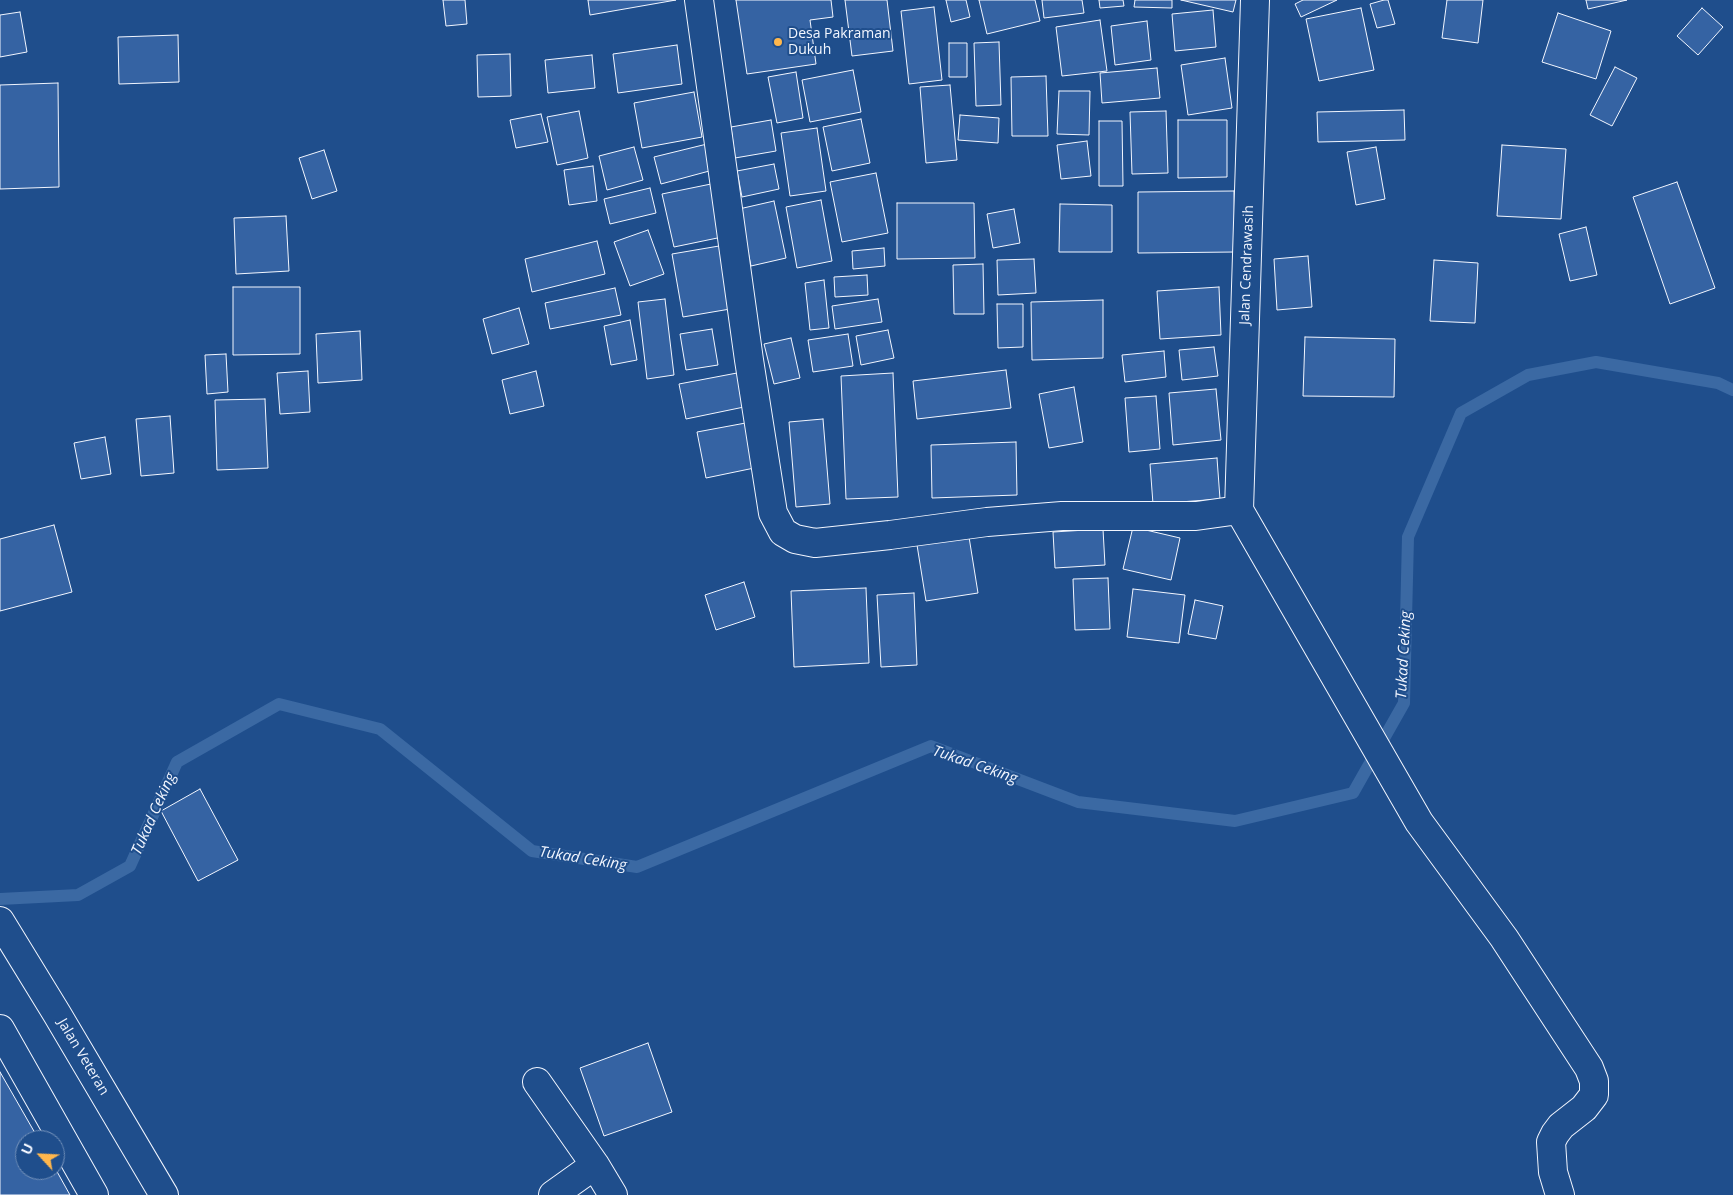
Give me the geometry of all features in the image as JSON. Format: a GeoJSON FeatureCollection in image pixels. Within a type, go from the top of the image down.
{"type":"FeatureCollection","features":[{"type":"Feature","properties":{"kind":"street"},"geometry":{"type":"LineString","coordinates":[[699,0],[773,513],[783,532],[795,539],[815,543],[987,522],[1062,516],[1196,516],[1229,511],[1330,668],[1419,822],[1504,938],[1589,1068],[1594,1081],[1594,1095],[1584,1108],[1561,1126],[1552,1142],[1553,1172],[1560,1195]]}},
{"type":"Feature","properties":{"kind":"street","name":"Jalan Cendrawasih"},"geometry":{"type":"LineString","coordinates":[[1229,511],[1255,0]]}},
{"type":"Feature","properties":{"kind":"street","name":"Jalan Veteran"},"geometry":{"type":"LineString","coordinates":[[0,921],[58,1014],[164,1195]]}},
{"type":"Feature","properties":{"kind":"street"},"geometry":{"type":"LineString","coordinates":[[4,1035],[94,1195]]}},
{"type":"Feature","properties":{"kind":"street"},"geometry":{"type":"LineString","coordinates":[[537,1082],[595,1165],[612,1195]]}},
{"type":"Feature","properties":{"kind":"street"},"geometry":{"type":"LineString","coordinates":[[552,1195],[595,1165]]}},
{"type":"Feature","properties":{"kind":"building"},"geometry":{"type":"Polygon","coordinates":[[[443,0],[465,0],[467,24],[446,26],[443,0]]]}},
{"type":"Feature","properties":{"kind":"building"},"geometry":{"type":"Polygon","coordinates":[[[588,0],[676,0],[590,15],[588,0]]]}},
{"type":"Feature","properties":{"kind":"building","name":"Desa Pakraman Dukuh"},"geometry":{"type":"Polygon","coordinates":[[[736,0],[831,0],[833,17],[810,20],[816,64],[747,74],[736,0]]]}},
{"type":"Feature","properties":{"kind":"building"},"geometry":{"type":"Polygon","coordinates":[[[845,0],[887,0],[893,51],[852,56],[845,0]]]}},
{"type":"Feature","properties":{"kind":"building"},"geometry":{"type":"Polygon","coordinates":[[[946,0],[966,0],[970,17],[951,22],[946,0]]]}},
{"type":"Feature","properties":{"kind":"building"},"geometry":{"type":"Polygon","coordinates":[[[979,0],[1035,0],[1040,21],[987,34],[979,0]]]}},
{"type":"Feature","properties":{"kind":"building"},"geometry":{"type":"Polygon","coordinates":[[[1042,0],[1082,0],[1084,13],[1044,18],[1042,0]]]}},
{"type":"Feature","properties":{"kind":"building"},"geometry":{"type":"Polygon","coordinates":[[[1099,0],[1123,0],[1124,6],[1100,8],[1099,0]]]}},
{"type":"Feature","properties":{"kind":"building"},"geometry":{"type":"Polygon","coordinates":[[[1135,0],[1172,0],[1172,8],[1134,7],[1135,0]]]}},
{"type":"Feature","properties":{"kind":"building"},"geometry":{"type":"Polygon","coordinates":[[[1181,0],[1236,0],[1233,12],[1181,0]]]}},
{"type":"Feature","properties":{"kind":"building"},"geometry":{"type":"Polygon","coordinates":[[[1303,0],[1337,0],[1301,17],[1295,4],[1303,0]]]}},
{"type":"Feature","properties":{"kind":"building"},"geometry":{"type":"Polygon","coordinates":[[[1388,0],[1395,24],[1377,28],[1370,4],[1388,0]]]}},
{"type":"Feature","properties":{"kind":"building"},"geometry":{"type":"Polygon","coordinates":[[[1447,0],[1483,0],[1478,43],[1442,38],[1447,0]]]}},
{"type":"Feature","properties":{"kind":"building"},"geometry":{"type":"Polygon","coordinates":[[[1586,0],[1627,0],[1588,9],[1586,0]]]}},
{"type":"Feature","properties":{"kind":"building"},"geometry":{"type":"Polygon","coordinates":[[[934,7],[942,80],[909,84],[901,11],[934,7]]]}},
{"type":"Feature","properties":{"kind":"building"},"geometry":{"type":"Polygon","coordinates":[[[1361,8],[1374,70],[1319,81],[1306,19],[1361,8]]]}},
{"type":"Feature","properties":{"kind":"building"},"geometry":{"type":"Polygon","coordinates":[[[1702,8],[1723,27],[1698,55],[1677,36],[1702,8]]]}},
{"type":"Feature","properties":{"kind":"building"},"geometry":{"type":"Polygon","coordinates":[[[1213,10],[1216,47],[1175,51],[1172,14],[1213,10]]]}},
{"type":"Feature","properties":{"kind":"building"},"geometry":{"type":"Polygon","coordinates":[[[20,12],[27,52],[0,57],[0,15],[20,12]]]}},
{"type":"Feature","properties":{"kind":"building"},"geometry":{"type":"Polygon","coordinates":[[[1558,13],[1611,31],[1596,79],[1542,62],[1558,13]]]}},
{"type":"Feature","properties":{"kind":"building"},"geometry":{"type":"Polygon","coordinates":[[[1100,20],[1107,71],[1062,76],[1056,27],[1100,20]]]}},
{"type":"Feature","properties":{"kind":"building"},"geometry":{"type":"Polygon","coordinates":[[[1147,21],[1151,60],[1115,65],[1111,26],[1147,21]]]}},
{"type":"Feature","properties":{"kind":"building"},"geometry":{"type":"Polygon","coordinates":[[[178,35],[179,82],[119,84],[118,37],[178,35]]]}},
{"type":"Feature","properties":{"kind":"building"},"geometry":{"type":"Polygon","coordinates":[[[999,42],[1001,105],[976,106],[974,43],[999,42]]]}},
{"type":"Feature","properties":{"kind":"building"},"geometry":{"type":"Polygon","coordinates":[[[949,43],[967,43],[967,77],[949,77],[949,43]]]}},
{"type":"Feature","properties":{"kind":"building"},"geometry":{"type":"Polygon","coordinates":[[[677,45],[682,84],[618,93],[613,54],[677,45]]]}},
{"type":"Feature","properties":{"kind":"building"},"geometry":{"type":"Polygon","coordinates":[[[510,54],[511,96],[478,97],[477,55],[510,54]]]}},
{"type":"Feature","properties":{"kind":"building"},"geometry":{"type":"Polygon","coordinates":[[[592,55],[595,88],[548,93],[545,60],[592,55]]]}},
{"type":"Feature","properties":{"kind":"building"},"geometry":{"type":"Polygon","coordinates":[[[1225,58],[1232,108],[1188,115],[1181,65],[1225,58]]]}},
{"type":"Feature","properties":{"kind":"building"},"geometry":{"type":"Polygon","coordinates":[[[1615,67],[1637,78],[1612,126],[1590,115],[1615,67]]]}},
{"type":"Feature","properties":{"kind":"building"},"geometry":{"type":"Polygon","coordinates":[[[1157,68],[1160,98],[1102,103],[1100,73],[1157,68]]]}},
{"type":"Feature","properties":{"kind":"building"},"geometry":{"type":"Polygon","coordinates":[[[853,70],[861,112],[810,122],[802,80],[853,70]]]}},
{"type":"Feature","properties":{"kind":"building"},"geometry":{"type":"Polygon","coordinates":[[[796,72],[803,118],[777,123],[768,77],[796,72]]]}},
{"type":"Feature","properties":{"kind":"building"},"geometry":{"type":"Polygon","coordinates":[[[1046,76],[1048,136],[1012,136],[1011,77],[1046,76]]]}},
{"type":"Feature","properties":{"kind":"building"},"geometry":{"type":"Polygon","coordinates":[[[58,83],[59,187],[0,189],[0,85],[58,83]]]}},
{"type":"Feature","properties":{"kind":"building"},"geometry":{"type":"Polygon","coordinates":[[[950,85],[957,160],[926,163],[920,87],[950,85]]]}},
{"type":"Feature","properties":{"kind":"building"},"geometry":{"type":"Polygon","coordinates":[[[1059,91],[1090,91],[1089,135],[1057,134],[1059,91]]]}},
{"type":"Feature","properties":{"kind":"building"},"geometry":{"type":"Polygon","coordinates":[[[694,92],[702,137],[642,148],[634,103],[694,92]]]}},
{"type":"Feature","properties":{"kind":"building"},"geometry":{"type":"Polygon","coordinates":[[[1404,110],[1405,140],[1318,142],[1317,112],[1404,110]]]}},
{"type":"Feature","properties":{"kind":"building"},"geometry":{"type":"Polygon","coordinates":[[[579,111],[588,158],[557,165],[547,117],[579,111]]]}},
{"type":"Feature","properties":{"kind":"building"},"geometry":{"type":"Polygon","coordinates":[[[1166,111],[1168,173],[1132,174],[1130,112],[1166,111]]]}},
{"type":"Feature","properties":{"kind":"building"},"geometry":{"type":"Polygon","coordinates":[[[541,114],[548,142],[516,148],[510,120],[541,114]]]}},
{"type":"Feature","properties":{"kind":"building"},"geometry":{"type":"Polygon","coordinates":[[[960,115],[999,118],[998,143],[958,140],[960,115]]]}},
{"type":"Feature","properties":{"kind":"building"},"geometry":{"type":"Polygon","coordinates":[[[861,119],[870,163],[832,171],[823,127],[861,119]]]}},
{"type":"Feature","properties":{"kind":"building"},"geometry":{"type":"Polygon","coordinates":[[[771,120],[776,151],[735,158],[731,127],[771,120]]]}},
{"type":"Feature","properties":{"kind":"building"},"geometry":{"type":"Polygon","coordinates":[[[1178,120],[1227,120],[1227,177],[1178,178],[1178,120]]]}},
{"type":"Feature","properties":{"kind":"building"},"geometry":{"type":"Polygon","coordinates":[[[1099,121],[1122,121],[1123,186],[1099,186],[1099,121]]]}},
{"type":"Feature","properties":{"kind":"building"},"geometry":{"type":"Polygon","coordinates":[[[817,128],[826,191],[790,196],[781,133],[817,128]]]}},
{"type":"Feature","properties":{"kind":"building"},"geometry":{"type":"Polygon","coordinates":[[[1087,141],[1091,176],[1061,179],[1057,145],[1087,141]]]}},
{"type":"Feature","properties":{"kind":"building"},"geometry":{"type":"Polygon","coordinates":[[[707,144],[713,170],[661,184],[654,157],[707,144]]]}},
{"type":"Feature","properties":{"kind":"building"},"geometry":{"type":"Polygon","coordinates":[[[1502,145],[1566,149],[1561,219],[1497,216],[1502,145]]]}},
{"type":"Feature","properties":{"kind":"building"},"geometry":{"type":"Polygon","coordinates":[[[634,147],[643,180],[607,190],[599,156],[634,147]]]}},
{"type":"Feature","properties":{"kind":"building"},"geometry":{"type":"Polygon","coordinates":[[[1376,147],[1385,199],[1356,205],[1347,152],[1376,147]]]}},
{"type":"Feature","properties":{"kind":"building"},"geometry":{"type":"Polygon","coordinates":[[[324,150],[337,191],[312,199],[299,158],[324,150]]]}},
{"type":"Feature","properties":{"kind":"building"},"geometry":{"type":"Polygon","coordinates":[[[774,164],[779,189],[742,197],[737,171],[774,164]]]}},
{"type":"Feature","properties":{"kind":"building"},"geometry":{"type":"Polygon","coordinates":[[[593,166],[597,201],[569,205],[564,170],[593,166]]]}},
{"type":"Feature","properties":{"kind":"building"},"geometry":{"type":"Polygon","coordinates":[[[876,173],[888,233],[842,242],[830,182],[876,173]]]}},
{"type":"Feature","properties":{"kind":"building"},"geometry":{"type":"Polygon","coordinates":[[[1677,182],[1715,288],[1670,304],[1633,197],[1677,182]]]}},
{"type":"Feature","properties":{"kind":"building"},"geometry":{"type":"Polygon","coordinates":[[[716,183],[727,236],[674,247],[662,194],[716,183]]]}},
{"type":"Feature","properties":{"kind":"building"},"geometry":{"type":"Polygon","coordinates":[[[650,188],[656,213],[610,224],[604,199],[650,188]]]}},
{"type":"Feature","properties":{"kind":"building"},"geometry":{"type":"Polygon","coordinates":[[[1234,191],[1235,252],[1138,253],[1138,192],[1234,191]]]}},
{"type":"Feature","properties":{"kind":"building"},"geometry":{"type":"Polygon","coordinates":[[[821,200],[832,261],[797,268],[786,207],[821,200]]]}},
{"type":"Feature","properties":{"kind":"building"},"geometry":{"type":"Polygon","coordinates":[[[774,201],[786,258],[751,266],[739,209],[774,201]]]}},
{"type":"Feature","properties":{"kind":"building"},"geometry":{"type":"Polygon","coordinates":[[[897,203],[974,203],[975,258],[897,259],[897,203]]]}},
{"type":"Feature","properties":{"kind":"building"},"geometry":{"type":"Polygon","coordinates":[[[1060,204],[1112,205],[1112,252],[1059,252],[1060,204]]]}},
{"type":"Feature","properties":{"kind":"building"},"geometry":{"type":"Polygon","coordinates":[[[1014,209],[1020,243],[993,248],[987,214],[1014,209]]]}},
{"type":"Feature","properties":{"kind":"building"},"geometry":{"type":"Polygon","coordinates":[[[286,216],[289,271],[236,274],[234,218],[286,216]]]}},
{"type":"Feature","properties":{"kind":"building"},"geometry":{"type":"Polygon","coordinates":[[[1586,227],[1597,275],[1570,281],[1559,234],[1586,227]]]}},
{"type":"Feature","properties":{"kind":"building"},"geometry":{"type":"Polygon","coordinates":[[[648,230],[664,274],[630,286],[614,242],[648,230]]]}},
{"type":"Feature","properties":{"kind":"building"},"geometry":{"type":"Polygon","coordinates":[[[597,241],[605,274],[532,292],[525,259],[597,241]]]}},
{"type":"Feature","properties":{"kind":"building"},"geometry":{"type":"Polygon","coordinates":[[[725,245],[736,308],[683,317],[672,254],[725,245]]]}},
{"type":"Feature","properties":{"kind":"building"},"geometry":{"type":"Polygon","coordinates":[[[884,248],[885,266],[853,269],[852,251],[884,248]]]}},
{"type":"Feature","properties":{"kind":"building"},"geometry":{"type":"Polygon","coordinates":[[[1308,256],[1312,307],[1277,310],[1274,259],[1308,256]]]}},
{"type":"Feature","properties":{"kind":"building"},"geometry":{"type":"Polygon","coordinates":[[[1034,259],[1036,293],[998,295],[997,260],[1034,259]]]}},
{"type":"Feature","properties":{"kind":"building"},"geometry":{"type":"Polygon","coordinates":[[[1434,260],[1478,263],[1475,323],[1430,321],[1434,260]]]}},
{"type":"Feature","properties":{"kind":"building"},"geometry":{"type":"Polygon","coordinates":[[[983,264],[984,314],[954,314],[953,265],[983,264]]]}},
{"type":"Feature","properties":{"kind":"building"},"geometry":{"type":"Polygon","coordinates":[[[867,275],[868,295],[835,297],[834,277],[867,275]]]}},
{"type":"Feature","properties":{"kind":"building"},"geometry":{"type":"Polygon","coordinates":[[[824,280],[829,328],[810,330],[805,283],[824,280]]]}},
{"type":"Feature","properties":{"kind":"building"},"geometry":{"type":"Polygon","coordinates":[[[233,287],[300,287],[300,354],[233,355],[233,287]]]}},
{"type":"Feature","properties":{"kind":"building"},"geometry":{"type":"Polygon","coordinates":[[[1219,287],[1221,335],[1160,339],[1157,291],[1219,287]]]}},
{"type":"Feature","properties":{"kind":"building"},"geometry":{"type":"Polygon","coordinates":[[[615,288],[621,315],[550,329],[545,303],[615,288]]]}},
{"type":"Feature","properties":{"kind":"building"},"geometry":{"type":"Polygon","coordinates":[[[665,299],[674,375],[647,379],[638,302],[665,299]]]}},
{"type":"Feature","properties":{"kind":"building"},"geometry":{"type":"Polygon","coordinates":[[[878,299],[882,322],[835,329],[832,306],[878,299]]]}},
{"type":"Feature","properties":{"kind":"building"},"geometry":{"type":"Polygon","coordinates":[[[1103,300],[1103,358],[1032,360],[1031,302],[1103,300]]]}},
{"type":"Feature","properties":{"kind":"building"},"geometry":{"type":"Polygon","coordinates":[[[997,304],[1023,304],[1023,347],[998,348],[997,304]]]}},
{"type":"Feature","properties":{"kind":"building"},"geometry":{"type":"Polygon","coordinates":[[[519,308],[529,344],[492,354],[483,319],[519,308]]]}},
{"type":"Feature","properties":{"kind":"building"},"geometry":{"type":"Polygon","coordinates":[[[630,320],[637,360],[611,365],[604,326],[630,320]]]}},
{"type":"Feature","properties":{"kind":"building"},"geometry":{"type":"Polygon","coordinates":[[[712,329],[718,365],[686,370],[680,334],[712,329]]]}},
{"type":"Feature","properties":{"kind":"building"},"geometry":{"type":"Polygon","coordinates":[[[888,330],[894,358],[861,365],[856,336],[888,330]]]}},
{"type":"Feature","properties":{"kind":"building"},"geometry":{"type":"Polygon","coordinates":[[[360,331],[362,380],[318,383],[316,334],[360,331]]]}},
{"type":"Feature","properties":{"kind":"building"},"geometry":{"type":"Polygon","coordinates":[[[848,334],[853,366],[813,372],[808,340],[848,334]]]}},
{"type":"Feature","properties":{"kind":"building"},"geometry":{"type":"Polygon","coordinates":[[[1305,337],[1395,339],[1394,397],[1303,396],[1305,337]]]}},
{"type":"Feature","properties":{"kind":"building"},"geometry":{"type":"Polygon","coordinates":[[[791,338],[800,378],[774,384],[764,344],[791,338]]]}},
{"type":"Feature","properties":{"kind":"building"},"geometry":{"type":"Polygon","coordinates":[[[1214,347],[1218,376],[1182,380],[1179,350],[1214,347]]]}},
{"type":"Feature","properties":{"kind":"building"},"geometry":{"type":"Polygon","coordinates":[[[1164,351],[1166,377],[1125,382],[1122,355],[1164,351]]]}},
{"type":"Feature","properties":{"kind":"building"},"geometry":{"type":"Polygon","coordinates":[[[226,354],[228,392],[207,394],[205,355],[226,354]]]}},
{"type":"Feature","properties":{"kind":"building"},"geometry":{"type":"Polygon","coordinates":[[[1006,370],[1011,408],[917,419],[913,381],[1006,370]]]}},
{"type":"Feature","properties":{"kind":"building"},"geometry":{"type":"Polygon","coordinates":[[[308,371],[310,412],[280,414],[277,373],[308,371]]]}},
{"type":"Feature","properties":{"kind":"building"},"geometry":{"type":"Polygon","coordinates":[[[536,371],[544,406],[510,414],[502,380],[536,371]]]}},
{"type":"Feature","properties":{"kind":"building"},"geometry":{"type":"Polygon","coordinates":[[[737,373],[744,407],[686,419],[679,384],[737,373]]]}},
{"type":"Feature","properties":{"kind":"building"},"geometry":{"type":"Polygon","coordinates":[[[893,373],[898,497],[846,499],[841,376],[893,373]]]}},
{"type":"Feature","properties":{"kind":"building"},"geometry":{"type":"Polygon","coordinates":[[[1074,387],[1083,442],[1049,448],[1039,394],[1074,387]]]}},
{"type":"Feature","properties":{"kind":"building"},"geometry":{"type":"Polygon","coordinates":[[[1216,389],[1221,440],[1173,445],[1169,393],[1216,389]]]}},
{"type":"Feature","properties":{"kind":"building"},"geometry":{"type":"Polygon","coordinates":[[[1156,396],[1160,449],[1129,452],[1125,398],[1156,396]]]}},
{"type":"Feature","properties":{"kind":"building"},"geometry":{"type":"Polygon","coordinates":[[[265,399],[268,468],[217,470],[215,400],[265,399]]]}},
{"type":"Feature","properties":{"kind":"building"},"geometry":{"type":"Polygon","coordinates":[[[170,416],[174,473],[141,476],[136,419],[170,416]]]}},
{"type":"Feature","properties":{"kind":"building"},"geometry":{"type":"Polygon","coordinates":[[[823,419],[830,504],[796,507],[789,422],[823,419]]]}},
{"type":"Feature","properties":{"kind":"building"},"geometry":{"type":"Polygon","coordinates":[[[751,422],[759,467],[706,478],[697,432],[751,422]]]}},
{"type":"Feature","properties":{"kind":"building"},"geometry":{"type":"Polygon","coordinates":[[[105,437],[111,474],[81,479],[74,443],[105,437]]]}},
{"type":"Feature","properties":{"kind":"building"},"geometry":{"type":"Polygon","coordinates":[[[1016,442],[1017,495],[932,498],[931,445],[1016,442]]]}},
{"type":"Feature","properties":{"kind":"building"},"geometry":{"type":"Polygon","coordinates":[[[1217,458],[1220,499],[1153,504],[1150,464],[1217,458]]]}},
{"type":"Feature","properties":{"kind":"building"},"geometry":{"type":"Polygon","coordinates":[[[54,525],[72,592],[0,611],[0,539],[54,525]]]}},
{"type":"Feature","properties":{"kind":"building"},"geometry":{"type":"Polygon","coordinates":[[[1133,527],[1180,538],[1171,580],[1123,569],[1133,527]]]}},
{"type":"Feature","properties":{"kind":"building"},"geometry":{"type":"Polygon","coordinates":[[[1103,529],[1105,565],[1055,568],[1053,532],[1103,529]]]}},
{"type":"Feature","properties":{"kind":"building"},"geometry":{"type":"Polygon","coordinates":[[[969,537],[978,593],[926,601],[917,545],[969,537]]]}},
{"type":"Feature","properties":{"kind":"building"},"geometry":{"type":"Polygon","coordinates":[[[1108,578],[1110,629],[1075,630],[1073,579],[1108,578]]]}},
{"type":"Feature","properties":{"kind":"building"},"geometry":{"type":"Polygon","coordinates":[[[744,582],[755,617],[716,630],[705,595],[744,582]]]}},
{"type":"Feature","properties":{"kind":"building"},"geometry":{"type":"Polygon","coordinates":[[[866,588],[869,663],[794,667],[791,591],[866,588]]]}},
{"type":"Feature","properties":{"kind":"building"},"geometry":{"type":"Polygon","coordinates":[[[1133,589],[1185,595],[1179,643],[1127,637],[1133,589]]]}},
{"type":"Feature","properties":{"kind":"building"},"geometry":{"type":"Polygon","coordinates":[[[914,593],[917,665],[881,667],[877,595],[914,593]]]}},
{"type":"Feature","properties":{"kind":"building"},"geometry":{"type":"Polygon","coordinates":[[[1195,600],[1223,606],[1216,639],[1188,634],[1195,600]]]}},
{"type":"Feature","properties":{"kind":"building"},"geometry":{"type":"Polygon","coordinates":[[[200,789],[238,860],[198,881],[161,811],[200,789]]]}},
{"type":"Feature","properties":{"kind":"building"},"geometry":{"type":"Polygon","coordinates":[[[648,1043],[672,1112],[604,1136],[580,1068],[648,1043]]]}},
{"type":"Feature","properties":{"kind":"building"},"geometry":{"type":"Polygon","coordinates":[[[0,1072],[33,1130],[15,1130],[15,1180],[62,1180],[70,1195],[0,1195],[0,1072]]]}},
{"type":"Feature","properties":{"kind":"waterway","name":"Tukad Ceking"},"geometry":{"type":"LineString","coordinates":[[0,899],[78,895],[130,866],[177,762],[279,704],[380,729],[532,851],[637,867],[931,746],[1078,802],[1235,821],[1353,793],[1404,703],[1408,537],[1461,413],[1528,375],[1596,362],[1718,383],[1733,390]]}},
{"type":"Feature","properties":{"kind":"place","name":"Desa Pakraman Dukuh"},"geometry":{"type":"Point","coordinates":[778,42]}}]}
